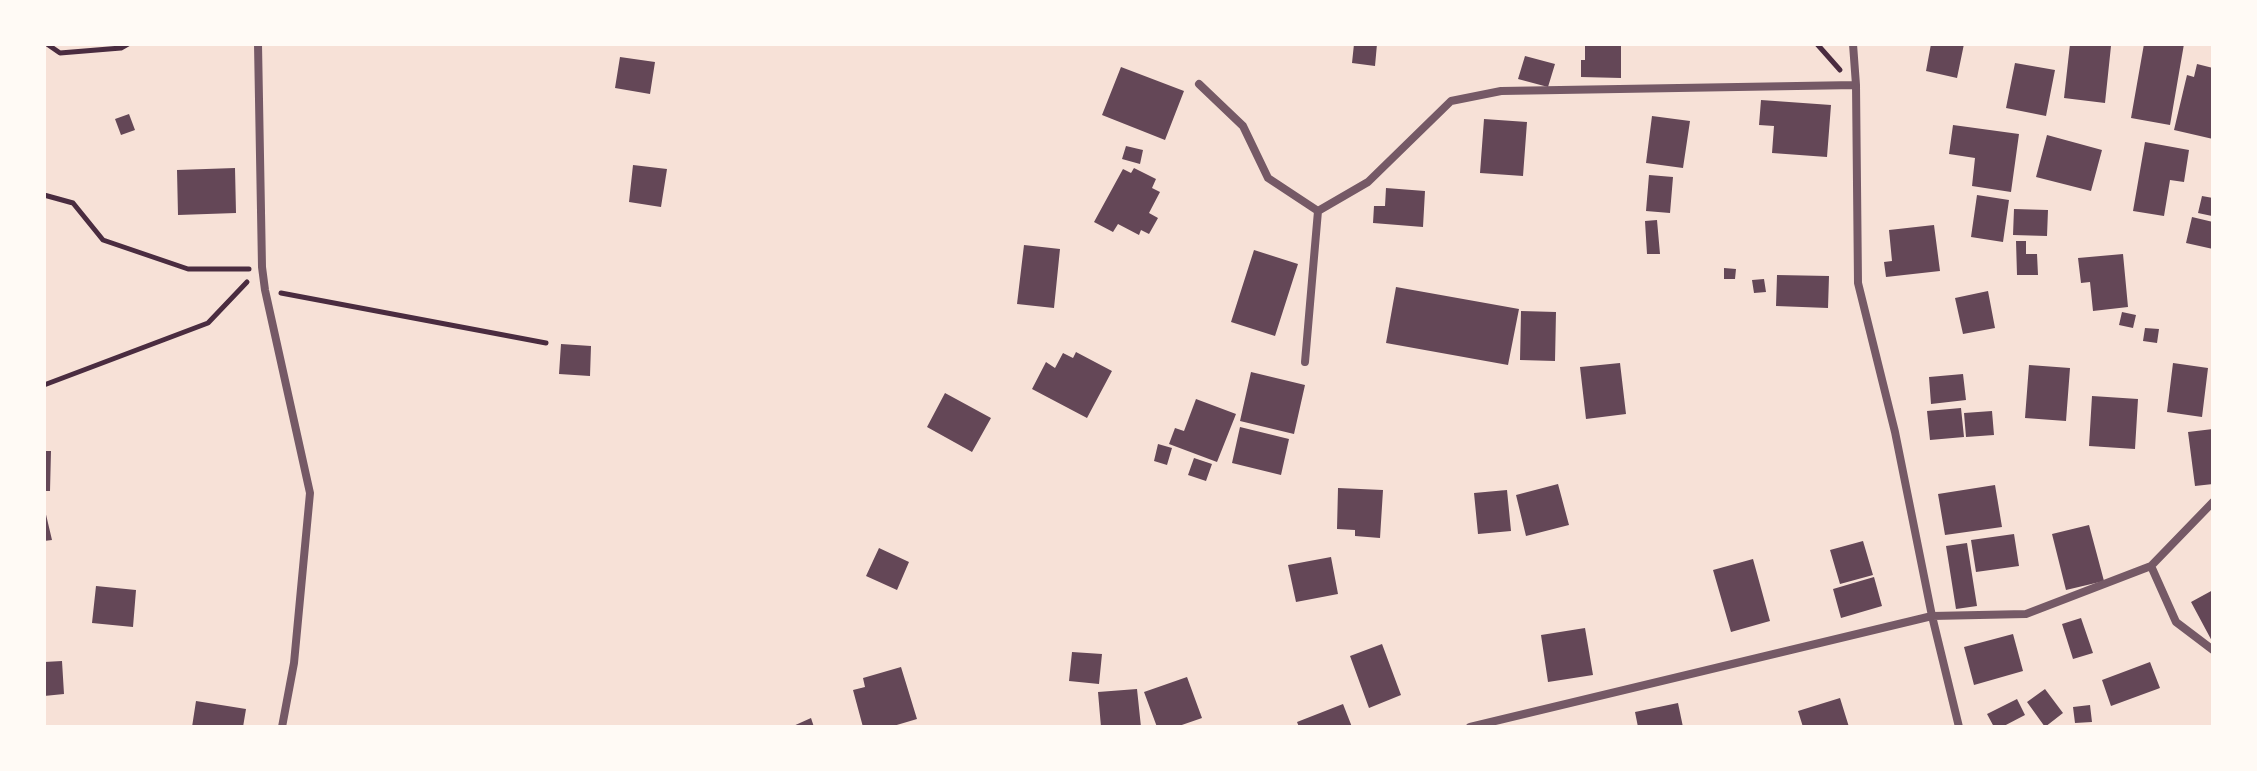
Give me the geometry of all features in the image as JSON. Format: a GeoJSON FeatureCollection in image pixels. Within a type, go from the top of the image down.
{"type":"FeatureCollection","features":[{"type":"Feature","properties":{"kind":"street"},"geometry":{"type":"LineString","coordinates":[[258,44],[262,267],[310,493],[294,663],[282,727]]}},
{"type":"Feature","properties":{"kind":"street"},"geometry":{"type":"LineString","coordinates":[[1853,44],[1858,283],[1895,432],[1932,616],[1959,727]]}},
{"type":"Feature","properties":{"kind":"street"},"geometry":{"type":"LineString","coordinates":[[1199,84],[1243,126],[1268,178],[1318,211]]}},
{"type":"Feature","properties":{"kind":"street"},"geometry":{"type":"LineString","coordinates":[[1318,211],[1368,182],[1451,101],[1501,91],[1856,85]]}},
{"type":"Feature","properties":{"kind":"street"},"geometry":{"type":"LineString","coordinates":[[1305,362],[1318,211]]}},
{"type":"Feature","properties":{"kind":"street"},"geometry":{"type":"LineString","coordinates":[[1470,727],[1932,616],[2026,614],[2151,566],[2213,502]]}},
{"type":"Feature","properties":{"kind":"street"},"geometry":{"type":"LineString","coordinates":[[2151,566],[2176,622],[2213,650]]}},
{"type":"Feature","properties":{"kind":"path"},"geometry":{"type":"LineString","coordinates":[[47,44],[60,53],[121,48],[128,44]]}},
{"type":"Feature","properties":{"kind":"path"},"geometry":{"type":"LineString","coordinates":[[44,195],[73,203],[103,240],[188,269],[262,267]]}},
{"type":"Feature","properties":{"kind":"path"},"geometry":{"type":"LineString","coordinates":[[44,385],[208,323],[262,267]]}},
{"type":"Feature","properties":{"kind":"path"},"geometry":{"type":"LineString","coordinates":[[265,290],[546,343]]}},
{"type":"Feature","properties":{"kind":"building"},"geometry":{"type":"Polygon","coordinates":[[[1354,44],[1377,44],[1375,66],[1352,63],[1354,44]]]}},
{"type":"Feature","properties":{"kind":"building"},"geometry":{"type":"Polygon","coordinates":[[[1585,44],[1621,44],[1621,78],[1581,77],[1585,44]]]}},
{"type":"Feature","properties":{"kind":"building"},"geometry":{"type":"Polygon","coordinates":[[[1931,44],[1964,44],[1957,78],[1926,71],[1931,44]]]}},
{"type":"Feature","properties":{"kind":"building"},"geometry":{"type":"Polygon","coordinates":[[[2070,44],[2111,46],[2105,103],[2064,98],[2070,44]]]}},
{"type":"Feature","properties":{"kind":"building"},"geometry":{"type":"Polygon","coordinates":[[[2144,44],[2184,44],[2170,125],[2131,118],[2144,44]]]}},
{"type":"Feature","properties":{"kind":"building"},"geometry":{"type":"Polygon","coordinates":[[[1525,56],[1555,64],[1548,87],[1518,79],[1525,56]]]}},
{"type":"Feature","properties":{"kind":"building"},"geometry":{"type":"Polygon","coordinates":[[[620,57],[655,62],[650,94],[615,88],[620,57]]]}},
{"type":"Feature","properties":{"kind":"building"},"geometry":{"type":"Polygon","coordinates":[[[2015,63],[2055,70],[2046,116],[2006,108],[2015,63]]]}},
{"type":"Feature","properties":{"kind":"building"},"geometry":{"type":"Polygon","coordinates":[[[2197,64],[2213,68],[2213,139],[2174,130],[2187,75],[2194,77],[2197,64]]]}},
{"type":"Feature","properties":{"kind":"building"},"geometry":{"type":"Polygon","coordinates":[[[1121,67],[1184,91],[1165,140],[1102,115],[1121,67]]]}},
{"type":"Feature","properties":{"kind":"building"},"geometry":{"type":"Polygon","coordinates":[[[1761,100],[1831,105],[1827,157],[1772,153],[1774,126],[1759,125],[1761,100]]]}},
{"type":"Feature","properties":{"kind":"building"},"geometry":{"type":"Polygon","coordinates":[[[129,114],[135,130],[121,135],[115,119],[129,114]]]}},
{"type":"Feature","properties":{"kind":"building"},"geometry":{"type":"Polygon","coordinates":[[[1652,116],[1690,121],[1683,168],[1646,163],[1652,116]]]}},
{"type":"Feature","properties":{"kind":"building"},"geometry":{"type":"Polygon","coordinates":[[[1484,119],[1527,122],[1523,176],[1480,173],[1484,119]]]}},
{"type":"Feature","properties":{"kind":"building"},"geometry":{"type":"Polygon","coordinates":[[[1953,125],[2019,134],[2011,192],[1972,186],[1975,158],[1949,154],[1953,125]]]}},
{"type":"Feature","properties":{"kind":"building"},"geometry":{"type":"Polygon","coordinates":[[[2047,135],[2102,150],[2091,191],[2036,177],[2047,135]]]}},
{"type":"Feature","properties":{"kind":"building"},"geometry":{"type":"Polygon","coordinates":[[[2145,142],[2189,150],[2184,182],[2170,180],[2164,216],[2133,211],[2145,142]]]}},
{"type":"Feature","properties":{"kind":"building"},"geometry":{"type":"Polygon","coordinates":[[[1126,146],[1143,150],[1140,164],[1122,159],[1126,146]]]}},
{"type":"Feature","properties":{"kind":"building"},"geometry":{"type":"Polygon","coordinates":[[[633,165],[667,169],[661,207],[629,202],[633,165]]]}},
{"type":"Feature","properties":{"kind":"building"},"geometry":{"type":"Polygon","coordinates":[[[235,168],[236,213],[178,215],[177,170],[235,168]]]}},
{"type":"Feature","properties":{"kind":"building"},"geometry":{"type":"Polygon","coordinates":[[[1134,168],[1156,179],[1152,188],[1160,192],[1149,213],[1158,218],[1149,234],[1141,230],[1139,235],[1118,224],[1113,232],[1094,222],[1123,169],[1131,173],[1134,168]]]}},
{"type":"Feature","properties":{"kind":"building"},"geometry":{"type":"Polygon","coordinates":[[[1649,175],[1673,177],[1670,213],[1646,211],[1649,175]]]}},
{"type":"Feature","properties":{"kind":"building"},"geometry":{"type":"Polygon","coordinates":[[[1386,188],[1425,191],[1423,227],[1373,223],[1374,206],[1385,206],[1386,188]]]}},
{"type":"Feature","properties":{"kind":"building"},"geometry":{"type":"Polygon","coordinates":[[[1977,195],[2009,200],[2003,242],[1971,237],[1977,195]]]}},
{"type":"Feature","properties":{"kind":"building"},"geometry":{"type":"Polygon","coordinates":[[[2202,196],[2213,198],[2212,216],[2198,213],[2202,196]]]}},
{"type":"Feature","properties":{"kind":"building"},"geometry":{"type":"Polygon","coordinates":[[[2014,209],[2048,210],[2047,236],[2013,235],[2014,209]]]}},
{"type":"Feature","properties":{"kind":"building"},"geometry":{"type":"Polygon","coordinates":[[[2192,217],[2213,222],[2213,249],[2186,243],[2192,217]]]}},
{"type":"Feature","properties":{"kind":"building"},"geometry":{"type":"Polygon","coordinates":[[[1657,220],[1660,254],[1647,254],[1645,221],[1657,220]]]}},
{"type":"Feature","properties":{"kind":"building"},"geometry":{"type":"Polygon","coordinates":[[[1934,225],[1940,271],[1886,277],[1884,262],[1892,261],[1889,230],[1934,225]]]}},
{"type":"Feature","properties":{"kind":"building"},"geometry":{"type":"Polygon","coordinates":[[[2016,241],[2026,241],[2026,254],[2037,254],[2038,275],[2017,275],[2016,241]]]}},
{"type":"Feature","properties":{"kind":"building"},"geometry":{"type":"Polygon","coordinates":[[[1024,245],[1060,249],[1054,308],[1017,304],[1024,245]]]}},
{"type":"Feature","properties":{"kind":"building"},"geometry":{"type":"Polygon","coordinates":[[[1254,250],[1298,264],[1275,336],[1231,322],[1254,250]]]}},
{"type":"Feature","properties":{"kind":"building"},"geometry":{"type":"Polygon","coordinates":[[[2123,254],[2128,307],[2093,311],[2090,282],[2081,283],[2078,258],[2123,254]]]}},
{"type":"Feature","properties":{"kind":"building"},"geometry":{"type":"Polygon","coordinates":[[[1724,268],[1736,269],[1735,279],[1724,279],[1724,268]]]}},
{"type":"Feature","properties":{"kind":"building"},"geometry":{"type":"Polygon","coordinates":[[[1777,275],[1829,276],[1828,308],[1776,306],[1777,275]]]}},
{"type":"Feature","properties":{"kind":"building"},"geometry":{"type":"Polygon","coordinates":[[[1764,279],[1766,292],[1754,293],[1752,280],[1764,279]]]}},
{"type":"Feature","properties":{"kind":"building"},"geometry":{"type":"Polygon","coordinates":[[[1396,287],[1519,309],[1508,365],[1386,343],[1396,287]]]}},
{"type":"Feature","properties":{"kind":"building"},"geometry":{"type":"Polygon","coordinates":[[[1988,291],[1995,328],[1963,334],[1955,298],[1988,291]]]}},
{"type":"Feature","properties":{"kind":"building"},"geometry":{"type":"Polygon","coordinates":[[[1521,311],[1556,312],[1555,361],[1520,360],[1521,311]]]}},
{"type":"Feature","properties":{"kind":"building"},"geometry":{"type":"Polygon","coordinates":[[[2122,312],[2136,315],[2133,328],[2119,325],[2122,312]]]}},
{"type":"Feature","properties":{"kind":"building"},"geometry":{"type":"Polygon","coordinates":[[[2145,328],[2159,329],[2157,343],[2143,341],[2145,328]]]}},
{"type":"Feature","properties":{"kind":"building"},"geometry":{"type":"Polygon","coordinates":[[[561,344],[591,346],[590,376],[559,374],[561,344]]]}},
{"type":"Feature","properties":{"kind":"building"},"geometry":{"type":"Polygon","coordinates":[[[1076,352],[1112,371],[1087,418],[1032,389],[1046,362],[1055,368],[1063,353],[1073,358],[1076,352]]]}},
{"type":"Feature","properties":{"kind":"building"},"geometry":{"type":"Polygon","coordinates":[[[1620,363],[1626,414],[1586,419],[1580,367],[1620,363]]]}},
{"type":"Feature","properties":{"kind":"building"},"geometry":{"type":"Polygon","coordinates":[[[2173,363],[2208,368],[2202,417],[2167,412],[2173,363]]]}},
{"type":"Feature","properties":{"kind":"building"},"geometry":{"type":"Polygon","coordinates":[[[2029,365],[2070,368],[2066,421],[2025,418],[2029,365]]]}},
{"type":"Feature","properties":{"kind":"building"},"geometry":{"type":"Polygon","coordinates":[[[1251,372],[1305,385],[1294,434],[1240,421],[1251,372]]]}},
{"type":"Feature","properties":{"kind":"building"},"geometry":{"type":"Polygon","coordinates":[[[1963,374],[1966,400],[1931,404],[1929,377],[1963,374]]]}},
{"type":"Feature","properties":{"kind":"building"},"geometry":{"type":"Polygon","coordinates":[[[945,393],[991,418],[972,452],[927,427],[945,393]]]}},
{"type":"Feature","properties":{"kind":"building"},"geometry":{"type":"Polygon","coordinates":[[[2092,396],[2138,399],[2135,449],[2089,446],[2092,396]]]}},
{"type":"Feature","properties":{"kind":"building"},"geometry":{"type":"Polygon","coordinates":[[[1196,399],[1236,414],[1217,462],[1169,444],[1175,428],[1184,431],[1196,399]]]}},
{"type":"Feature","properties":{"kind":"building"},"geometry":{"type":"Polygon","coordinates":[[[1961,408],[1964,437],[1930,440],[1927,411],[1961,408]]]}},
{"type":"Feature","properties":{"kind":"building"},"geometry":{"type":"Polygon","coordinates":[[[1992,411],[1994,435],[1966,437],[1964,413],[1992,411]]]}},
{"type":"Feature","properties":{"kind":"building"},"geometry":{"type":"Polygon","coordinates":[[[1240,427],[1289,439],[1281,475],[1232,463],[1240,427]]]}},
{"type":"Feature","properties":{"kind":"building"},"geometry":{"type":"Polygon","coordinates":[[[2213,429],[2213,484],[2195,486],[2188,432],[2213,429]]]}},
{"type":"Feature","properties":{"kind":"building"},"geometry":{"type":"Polygon","coordinates":[[[1158,444],[1172,448],[1167,465],[1154,461],[1158,444]]]}},
{"type":"Feature","properties":{"kind":"building"},"geometry":{"type":"Polygon","coordinates":[[[44,451],[51,451],[50,491],[44,491],[44,451]]]}},
{"type":"Feature","properties":{"kind":"building"},"geometry":{"type":"Polygon","coordinates":[[[1194,458],[1212,464],[1206,481],[1188,475],[1194,458]]]}},
{"type":"Feature","properties":{"kind":"building"},"geometry":{"type":"Polygon","coordinates":[[[1558,484],[1569,525],[1526,536],[1516,495],[1558,484]]]}},
{"type":"Feature","properties":{"kind":"building"},"geometry":{"type":"Polygon","coordinates":[[[1995,485],[2002,527],[1945,535],[1938,494],[1995,485]]]}},
{"type":"Feature","properties":{"kind":"building"},"geometry":{"type":"Polygon","coordinates":[[[1338,488],[1383,490],[1380,538],[1355,536],[1355,530],[1337,529],[1338,488]]]}},
{"type":"Feature","properties":{"kind":"building"},"geometry":{"type":"Polygon","coordinates":[[[1507,490],[1511,531],[1478,534],[1474,493],[1507,490]]]}},
{"type":"Feature","properties":{"kind":"building"},"geometry":{"type":"Polygon","coordinates":[[[44,506],[52,540],[44,541],[44,506]]]}},
{"type":"Feature","properties":{"kind":"building"},"geometry":{"type":"Polygon","coordinates":[[[2089,525],[2104,581],[2066,590],[2052,534],[2089,525]]]}},
{"type":"Feature","properties":{"kind":"building"},"geometry":{"type":"Polygon","coordinates":[[[2014,534],[2019,566],[1976,572],[1971,540],[2014,534]]]}},
{"type":"Feature","properties":{"kind":"building"},"geometry":{"type":"Polygon","coordinates":[[[1863,541],[1873,575],[1840,584],[1830,550],[1863,541]]]}},
{"type":"Feature","properties":{"kind":"building"},"geometry":{"type":"Polygon","coordinates":[[[1967,543],[1977,606],[1956,609],[1946,546],[1967,543]]]}},
{"type":"Feature","properties":{"kind":"building"},"geometry":{"type":"Polygon","coordinates":[[[879,548],[909,562],[897,590],[866,576],[879,548]]]}},
{"type":"Feature","properties":{"kind":"building"},"geometry":{"type":"Polygon","coordinates":[[[1331,557],[1338,594],[1296,602],[1288,565],[1331,557]]]}},
{"type":"Feature","properties":{"kind":"building"},"geometry":{"type":"Polygon","coordinates":[[[1753,559],[1770,621],[1731,632],[1713,570],[1753,559]]]}},
{"type":"Feature","properties":{"kind":"building"},"geometry":{"type":"Polygon","coordinates":[[[1874,577],[1882,606],[1841,618],[1833,589],[1874,577]]]}},
{"type":"Feature","properties":{"kind":"building"},"geometry":{"type":"Polygon","coordinates":[[[96,586],[136,590],[133,627],[92,623],[96,586]]]}},
{"type":"Feature","properties":{"kind":"building"},"geometry":{"type":"Polygon","coordinates":[[[2213,590],[2213,643],[2191,602],[2213,590]]]}},
{"type":"Feature","properties":{"kind":"building"},"geometry":{"type":"Polygon","coordinates":[[[2081,618],[2093,653],[2073,659],[2062,624],[2081,618]]]}},
{"type":"Feature","properties":{"kind":"building"},"geometry":{"type":"Polygon","coordinates":[[[1585,628],[1593,675],[1548,682],[1541,635],[1585,628]]]}},
{"type":"Feature","properties":{"kind":"building"},"geometry":{"type":"Polygon","coordinates":[[[2013,634],[2023,671],[1974,685],[1964,647],[2013,634]]]}},
{"type":"Feature","properties":{"kind":"building"},"geometry":{"type":"Polygon","coordinates":[[[1382,644],[1401,695],[1369,708],[1350,656],[1382,644]]]}},
{"type":"Feature","properties":{"kind":"building"},"geometry":{"type":"Polygon","coordinates":[[[1072,652],[1102,654],[1099,684],[1069,681],[1072,652]]]}},
{"type":"Feature","properties":{"kind":"building"},"geometry":{"type":"Polygon","coordinates":[[[62,661],[64,694],[44,696],[44,662],[62,661]]]}},
{"type":"Feature","properties":{"kind":"building"},"geometry":{"type":"Polygon","coordinates":[[[2150,662],[2160,688],[2111,706],[2102,680],[2150,662]]]}},
{"type":"Feature","properties":{"kind":"building"},"geometry":{"type":"Polygon","coordinates":[[[901,667],[917,719],[890,727],[863,727],[853,690],[865,687],[863,678],[901,667]]]}},
{"type":"Feature","properties":{"kind":"building"},"geometry":{"type":"Polygon","coordinates":[[[1187,677],[1202,718],[1176,727],[1157,727],[1144,692],[1187,677]]]}},
{"type":"Feature","properties":{"kind":"building"},"geometry":{"type":"Polygon","coordinates":[[[1137,689],[1141,727],[1101,727],[1098,692],[1137,689]]]}},
{"type":"Feature","properties":{"kind":"building"},"geometry":{"type":"Polygon","coordinates":[[[2045,689],[2063,713],[2045,727],[2027,702],[2045,689]]]}},
{"type":"Feature","properties":{"kind":"building"},"geometry":{"type":"Polygon","coordinates":[[[1840,698],[1849,727],[1803,727],[1798,711],[1840,698]]]}},
{"type":"Feature","properties":{"kind":"building"},"geometry":{"type":"Polygon","coordinates":[[[2017,699],[2025,715],[2002,727],[1994,727],[1987,714],[2017,699]]]}},
{"type":"Feature","properties":{"kind":"building"},"geometry":{"type":"Polygon","coordinates":[[[196,701],[246,709],[243,727],[192,727],[196,701]]]}},
{"type":"Feature","properties":{"kind":"building"},"geometry":{"type":"Polygon","coordinates":[[[1678,703],[1683,727],[1638,727],[1635,712],[1678,703]]]}},
{"type":"Feature","properties":{"kind":"building"},"geometry":{"type":"Polygon","coordinates":[[[1343,704],[1352,727],[1299,727],[1297,722],[1343,704]]]}},
{"type":"Feature","properties":{"kind":"building"},"geometry":{"type":"Polygon","coordinates":[[[2090,705],[2092,722],[2075,723],[2073,707],[2090,705]]]}},
{"type":"Feature","properties":{"kind":"building"},"geometry":{"type":"Polygon","coordinates":[[[811,718],[814,727],[791,727],[811,718]]]}}]}
